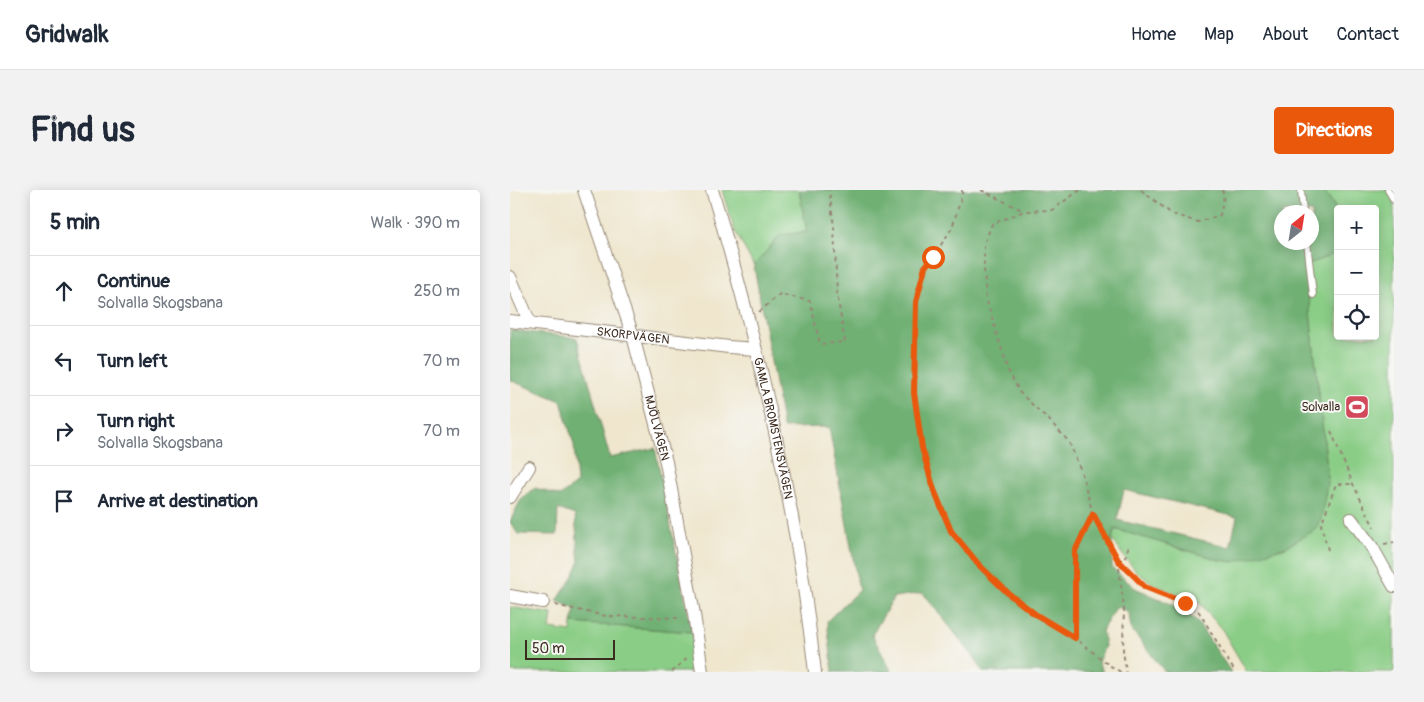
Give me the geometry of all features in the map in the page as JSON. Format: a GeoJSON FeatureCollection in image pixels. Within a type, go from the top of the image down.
{"type":"FeatureCollection","features":[{"type":"Feature","properties":{"kind":"street","name":"MJÖLVÄGEN"},"geometry":{"type":"LineString","coordinates":[[584,190],[633,336],[666,462],[695,618],[702,672]]}},
{"type":"Feature","properties":{"kind":"street","name":"GAMLA BROMSTENSVÄGEN"},"geometry":{"type":"LineString","coordinates":[[712,190],[726,236],[772,423],[802,575],[815,672]]}},
{"type":"Feature","properties":{"kind":"street"},"geometry":{"type":"LineString","coordinates":[[510,276],[530,323]]}},
{"type":"Feature","properties":{"kind":"street","name":"SKORPVÄGEN"},"geometry":{"type":"LineString","coordinates":[[510,321],[755,349]]}},
{"type":"Feature","properties":{"kind":"street"},"geometry":{"type":"LineString","coordinates":[[510,497],[528,467]]}},
{"type":"Feature","properties":{"kind":"street"},"geometry":{"type":"LineString","coordinates":[[1351,519],[1372,547],[1394,586]]}},
{"type":"Feature","properties":{"kind":"street"},"geometry":{"type":"LineString","coordinates":[[510,596],[543,602]]}},
{"type":"Feature","properties":{"kind":"lane"},"geometry":{"type":"LineString","coordinates":[[1301,190],[1302,205]]}},
{"type":"Feature","properties":{"kind":"lane"},"geometry":{"type":"LineString","coordinates":[[1388,190],[1394,200]]}},
{"type":"Feature","properties":{"kind":"lane"},"geometry":{"type":"LineString","coordinates":[[1308,250],[1313,295]]}},
{"type":"Feature","properties":{"kind":"path"},"geometry":{"type":"LineString","coordinates":[[748,322],[780,294],[810,301],[820,344],[845,342],[837,294],[834,227],[829,190]]}},
{"type":"Feature","properties":{"kind":"path"},"geometry":{"type":"LineString","coordinates":[[962,190],[952,228],[925,267],[916,302],[914,393],[922,448],[934,490],[951,531],[979,565],[1009,594],[1035,614],[1075,638],[1122,672]]}},
{"type":"Feature","properties":{"kind":"path"},"geometry":{"type":"LineString","coordinates":[[981,190],[1024,211]]}},
{"type":"Feature","properties":{"kind":"path"},"geometry":{"type":"LineString","coordinates":[[1080,190],[1052,210],[1024,211],[992,224],[984,244],[986,298],[1008,370],[1020,393],[1069,442],[1081,471],[1093,514],[1118,560],[1145,587],[1185,603],[1200,612],[1235,672]]}},
{"type":"Feature","properties":{"kind":"path"},"geometry":{"type":"LineString","coordinates":[[1141,190],[1172,214],[1198,222],[1220,215],[1224,196],[1222,190]]}},
{"type":"Feature","properties":{"kind":"path"},"geometry":{"type":"LineString","coordinates":[[1328,550],[1321,525],[1336,484],[1353,484],[1331,431]]}},
{"type":"Feature","properties":{"kind":"path"},"geometry":{"type":"LineString","coordinates":[[1075,638],[1075,551],[1093,514]]}},
{"type":"Feature","properties":{"kind":"path"},"geometry":{"type":"LineString","coordinates":[[1118,560],[1124,560],[1129,545]]}},
{"type":"Feature","properties":{"kind":"path"},"geometry":{"type":"LineString","coordinates":[[1118,560],[1124,609],[1123,650],[1126,672]]}},
{"type":"Feature","properties":{"kind":"path"},"geometry":{"type":"LineString","coordinates":[[543,602],[606,616],[695,618]]}},
{"type":"Feature","properties":{"kind":"path"},"geometry":{"type":"LineString","coordinates":[[672,672],[699,648]]}},
{"type":"Feature","properties":{"kind":"green space"},"geometry":{"type":"Polygon","coordinates":[[[722,190],[799,190],[807,232],[780,235],[754,266],[734,229],[722,190]]]}},
{"type":"Feature","properties":{"kind":"green space"},"geometry":{"type":"Polygon","coordinates":[[[799,190],[1324,190],[1334,206],[1334,254],[1305,266],[1328,478],[1321,519],[1315,530],[1286,547],[1233,562],[1220,560],[1115,529],[1112,539],[1112,568],[1135,588],[1171,604],[1196,620],[1231,672],[1165,672],[1131,629],[1129,613],[1117,606],[1102,630],[1105,646],[1098,662],[1103,672],[983,672],[977,661],[923,593],[894,597],[872,635],[892,672],[833,672],[827,621],[859,590],[829,427],[783,428],[754,266],[780,235],[807,232],[799,190]],[[1124,490],[1117,520],[1230,547],[1237,517],[1124,490]]]}},
{"type":"Feature","properties":{"kind":"green space","name":"Solvalla"},"geometry":{"type":"Polygon","coordinates":[[[1324,190],[1394,190],[1394,672],[1247,672],[1223,631],[1200,603],[1153,584],[1137,572],[1112,539],[1114,529],[1220,560],[1328,478],[1305,266],[1334,254],[1334,340],[1379,340],[1379,205],[1334,206],[1324,190]]]}},
{"type":"Feature","properties":{"kind":"green space"},"geometry":{"type":"Polygon","coordinates":[[[510,330],[577,338],[610,458],[655,448],[692,632],[572,623],[575,609],[557,601],[571,580],[579,563],[575,515],[558,509],[557,535],[518,534],[510,522],[520,501],[535,488],[560,496],[577,483],[574,445],[561,401],[510,380],[510,330]]]}},
{"type":"Feature","properties":{"kind":"green space"},"geometry":{"type":"Polygon","coordinates":[[[510,607],[552,614],[550,629],[571,632],[572,623],[692,632],[696,672],[510,672],[510,607]]]}},
{"type":"Feature","properties":{"kind":"place","name":"Solvalla"},"geometry":{"type":"Point","coordinates":[1357,407]}},
{"type":"Feature","properties":{"kind":"route"},"geometry":{"type":"LineString","coordinates":[[933,257],[925,267],[916,302],[914,393],[922,448],[934,490],[951,531],[979,565],[1009,594],[1035,614],[1075,638],[1075,551],[1093,514],[1118,560],[1145,587],[1185,603]]}}]}
